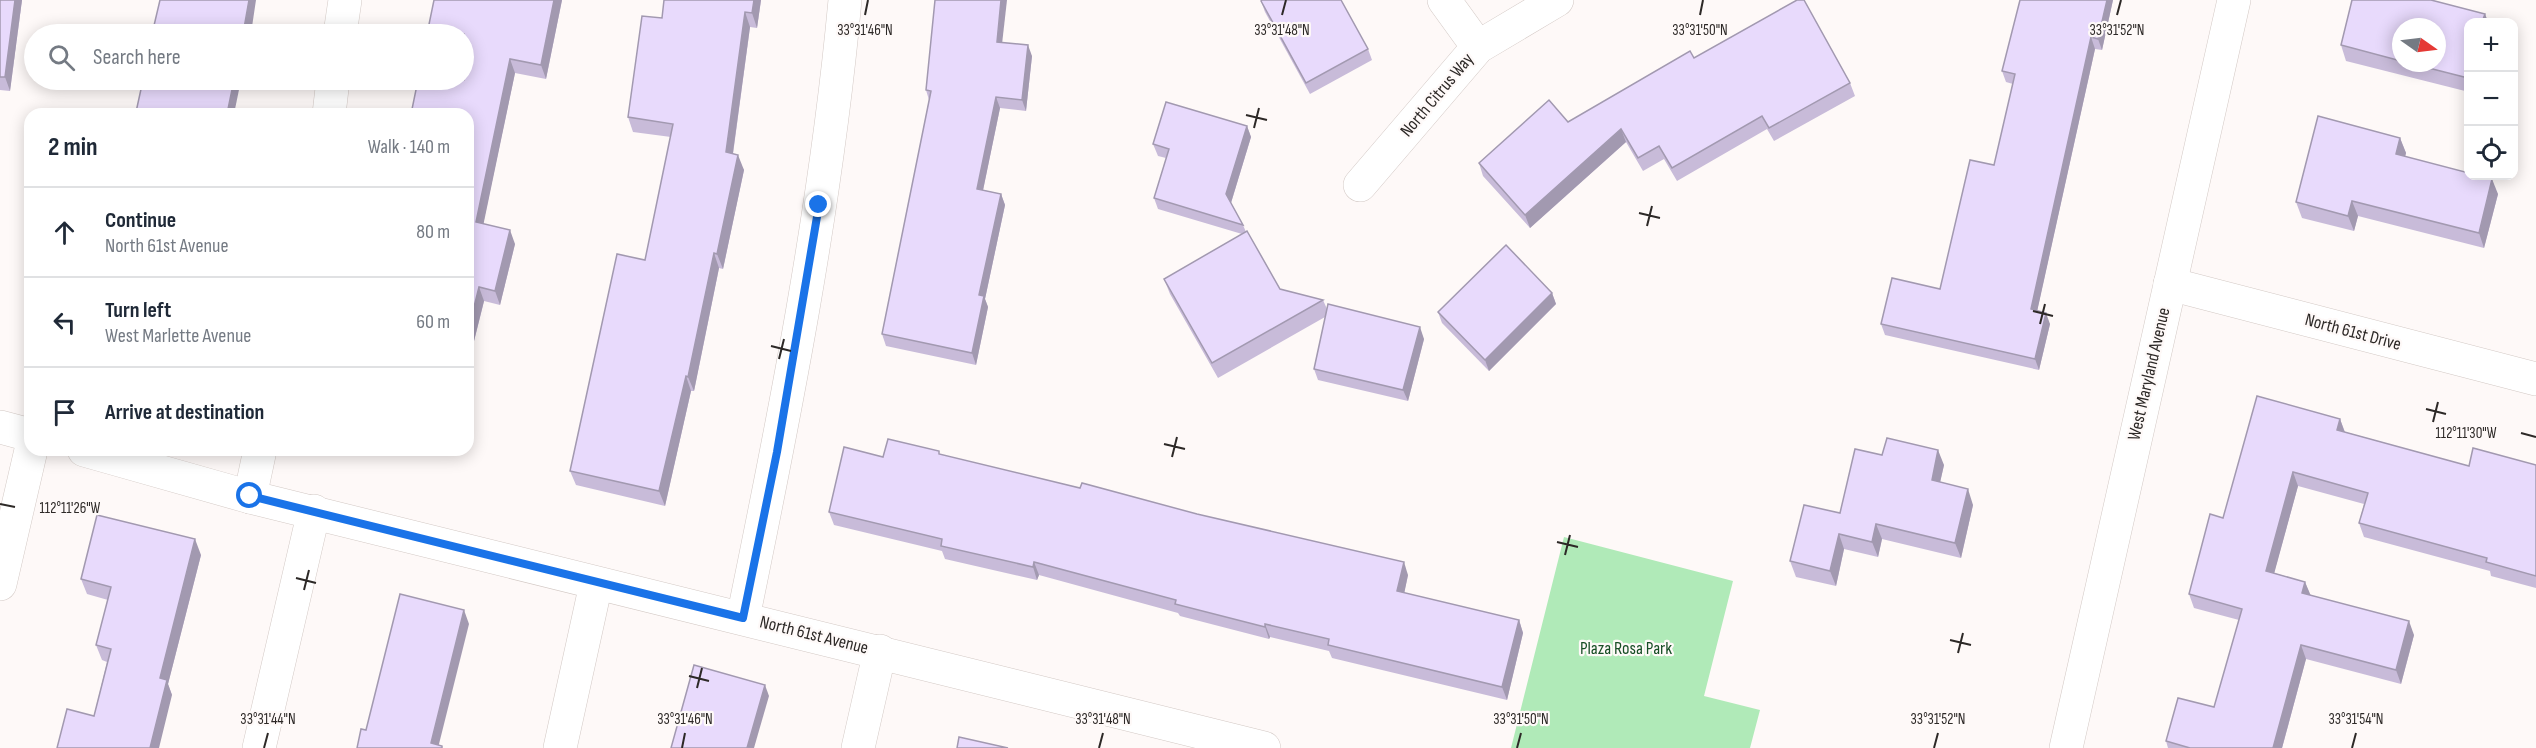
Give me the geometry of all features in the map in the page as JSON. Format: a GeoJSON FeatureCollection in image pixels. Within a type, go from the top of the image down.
{"type":"FeatureCollection","features":[{"type":"Feature","properties":{"kind":"street"},"geometry":{"type":"LineString","coordinates":[[341,24],[345,0]]}},
{"type":"Feature","properties":{"kind":"street"},"geometry":{"type":"LineString","coordinates":[[743,618],[777,452],[817,217],[845,0]]}},
{"type":"Feature","properties":{"kind":"street"},"geometry":{"type":"LineString","coordinates":[[1444,0],[1478,47]]}},
{"type":"Feature","properties":{"kind":"street","name":"North Citrus Way"},"geometry":{"type":"LineString","coordinates":[[1360,185],[1478,47],[1557,0]]}},
{"type":"Feature","properties":{"kind":"street","name":"West Maryland Avenue"},"geometry":{"type":"LineString","coordinates":[[2066,748],[2234,0]]}},
{"type":"Feature","properties":{"kind":"street"},"geometry":{"type":"LineString","coordinates":[[329,108],[332,90]]}},
{"type":"Feature","properties":{"kind":"street","name":"North 61st Drive"},"geometry":{"type":"LineString","coordinates":[[2169,284],[2536,379]]}},
{"type":"Feature","properties":{"kind":"street"},"geometry":{"type":"LineString","coordinates":[[0,427],[24,433]]}},
{"type":"Feature","properties":{"kind":"street"},"geometry":{"type":"LineString","coordinates":[[0,584],[30,456]]}},
{"type":"Feature","properties":{"kind":"street","name":"North 61st Avenue"},"geometry":{"type":"LineString","coordinates":[[106,456],[250,496],[596,584],[880,651],[1201,740],[1264,748]]}},
{"type":"Feature","properties":{"kind":"street"},"geometry":{"type":"LineString","coordinates":[[250,496],[259,456]]}},
{"type":"Feature","properties":{"kind":"street"},"geometry":{"type":"LineString","coordinates":[[260,748],[314,511]]}},
{"type":"Feature","properties":{"kind":"street"},"geometry":{"type":"LineString","coordinates":[[560,748],[596,584]]}},
{"type":"Feature","properties":{"kind":"street"},"geometry":{"type":"LineString","coordinates":[[858,748],[880,651]]}},
{"type":"Feature","properties":{"kind":"green space","name":"Plaza Rosa Park"},"geometry":{"type":"Polygon","coordinates":[[[1564,537],[1733,581],[1704,696],[1760,710],[1750,748],[1511,748],[1564,537]]]}},
{"type":"Feature","properties":{"kind":"building"},"geometry":{"type":"Polygon","coordinates":[[[0,0],[15,0],[5,77],[0,77],[0,0]]]}},
{"type":"Feature","properties":{"kind":"building"},"geometry":{"type":"Polygon","coordinates":[[[160,0],[249,0],[245,24],[154,24],[160,0]]]}},
{"type":"Feature","properties":{"kind":"building"},"geometry":{"type":"Polygon","coordinates":[[[434,0],[554,0],[541,65],[510,59],[476,222],[510,230],[495,291],[479,287],[474,307],[474,108],[412,108],[416,90],[474,90],[474,24],[429,24],[434,0]]]}},
{"type":"Feature","properties":{"kind":"building"},"geometry":{"type":"Polygon","coordinates":[[[664,0],[754,0],[752,13],[745,12],[726,152],[738,155],[717,254],[714,253],[688,377],[686,376],[659,491],[570,471],[617,254],[645,260],[673,124],[628,117],[642,16],[662,18],[664,0]]]}},
{"type":"Feature","properties":{"kind":"building"},"geometry":{"type":"Polygon","coordinates":[[[935,0],[1001,0],[997,42],[1028,45],[1022,100],[996,97],[977,189],[1001,194],[979,295],[984,296],[972,353],[882,334],[931,91],[926,90],[935,0]]]}},
{"type":"Feature","properties":{"kind":"building"},"geometry":{"type":"Polygon","coordinates":[[[1262,0],[1341,0],[1368,49],[1306,83],[1262,0]]]}},
{"type":"Feature","properties":{"kind":"building"},"geometry":{"type":"Polygon","coordinates":[[[1797,0],[1804,0],[1850,83],[1769,128],[1762,116],[1672,168],[1659,146],[1638,158],[1621,129],[1525,215],[1479,163],[1549,100],[1568,122],[1690,51],[1694,58],[1797,0]]]}},
{"type":"Feature","properties":{"kind":"building"},"geometry":{"type":"Polygon","coordinates":[[[2020,0],[2107,0],[2098,39],[2091,37],[2031,309],[2046,313],[2035,359],[1881,324],[1892,278],[1940,289],[1970,160],[1994,165],[2015,74],[2002,71],[2020,0]]]}},
{"type":"Feature","properties":{"kind":"building"},"geometry":{"type":"Polygon","coordinates":[[[2352,0],[2431,0],[2485,14],[2484,18],[2464,18],[2464,77],[2444,72],[2446,18],[2392,18],[2392,59],[2341,45],[2352,0]]]}},
{"type":"Feature","properties":{"kind":"building"},"geometry":{"type":"Polygon","coordinates":[[[141,90],[232,90],[228,108],[137,108],[141,90]]]}},
{"type":"Feature","properties":{"kind":"building"},"geometry":{"type":"Polygon","coordinates":[[[1166,102],[1247,126],[1226,194],[1243,225],[1154,198],[1169,149],[1153,144],[1166,102]]]}},
{"type":"Feature","properties":{"kind":"building"},"geometry":{"type":"Polygon","coordinates":[[[2318,116],[2400,138],[2396,154],[2464,172],[2464,180],[2492,180],[2479,233],[2352,201],[2348,216],[2296,202],[2318,116]]]}},
{"type":"Feature","properties":{"kind":"building"},"geometry":{"type":"Polygon","coordinates":[[[1247,231],[1280,289],[1323,300],[1212,363],[1164,279],[1247,231]]]}},
{"type":"Feature","properties":{"kind":"building"},"geometry":{"type":"Polygon","coordinates":[[[1506,245],[1552,293],[1485,360],[1438,312],[1506,245]]]}},
{"type":"Feature","properties":{"kind":"building"},"geometry":{"type":"Polygon","coordinates":[[[1328,304],[1420,327],[1403,390],[1314,369],[1328,304]]]}},
{"type":"Feature","properties":{"kind":"building"},"geometry":{"type":"Polygon","coordinates":[[[2257,396],[2340,419],[2337,430],[2469,466],[2473,448],[2536,465],[2536,576],[2486,562],[2487,558],[2359,523],[2368,493],[2293,472],[2266,571],[2305,582],[2302,593],[2409,621],[2396,670],[2301,645],[2273,748],[2190,748],[2166,741],[2178,698],[2214,707],[2242,609],[2189,594],[2210,514],[2223,518],[2257,396]]]}},
{"type":"Feature","properties":{"kind":"building"},"geometry":{"type":"Polygon","coordinates":[[[1887,438],[1938,450],[1932,480],[1968,489],[1955,543],[1876,524],[1872,542],[1839,534],[1830,571],[1790,561],[1804,505],[1840,513],[1855,449],[1882,455],[1887,438]]]}},
{"type":"Feature","properties":{"kind":"building"},"geometry":{"type":"Polygon","coordinates":[[[888,439],[939,451],[939,454],[1080,488],[1082,483],[1197,514],[1404,562],[1397,591],[1519,620],[1502,687],[1328,645],[1329,639],[1265,624],[1265,627],[1175,604],[1176,600],[1034,562],[1033,567],[941,546],[942,539],[829,512],[844,447],[883,457],[888,439]]]}},
{"type":"Feature","properties":{"kind":"building"},"geometry":{"type":"Polygon","coordinates":[[[97,515],[195,539],[160,678],[167,680],[150,748],[57,748],[67,709],[94,716],[111,649],[96,645],[111,587],[81,579],[97,515]]]}},
{"type":"Feature","properties":{"kind":"building"},"geometry":{"type":"Polygon","coordinates":[[[400,594],[464,610],[431,743],[442,746],[442,748],[357,748],[361,729],[366,730],[400,594]]]}},
{"type":"Feature","properties":{"kind":"building"},"geometry":{"type":"Polygon","coordinates":[[[694,665],[765,685],[747,748],[671,748],[694,665]]]}},
{"type":"Feature","properties":{"kind":"building"},"geometry":{"type":"Polygon","coordinates":[[[959,737],[1008,748],[957,748],[959,737]]]}},
{"type":"Feature","properties":{"kind":"route"},"geometry":{"type":"LineString","coordinates":[[250,496],[596,584],[743,618],[777,452],[819,205]]}}]}
